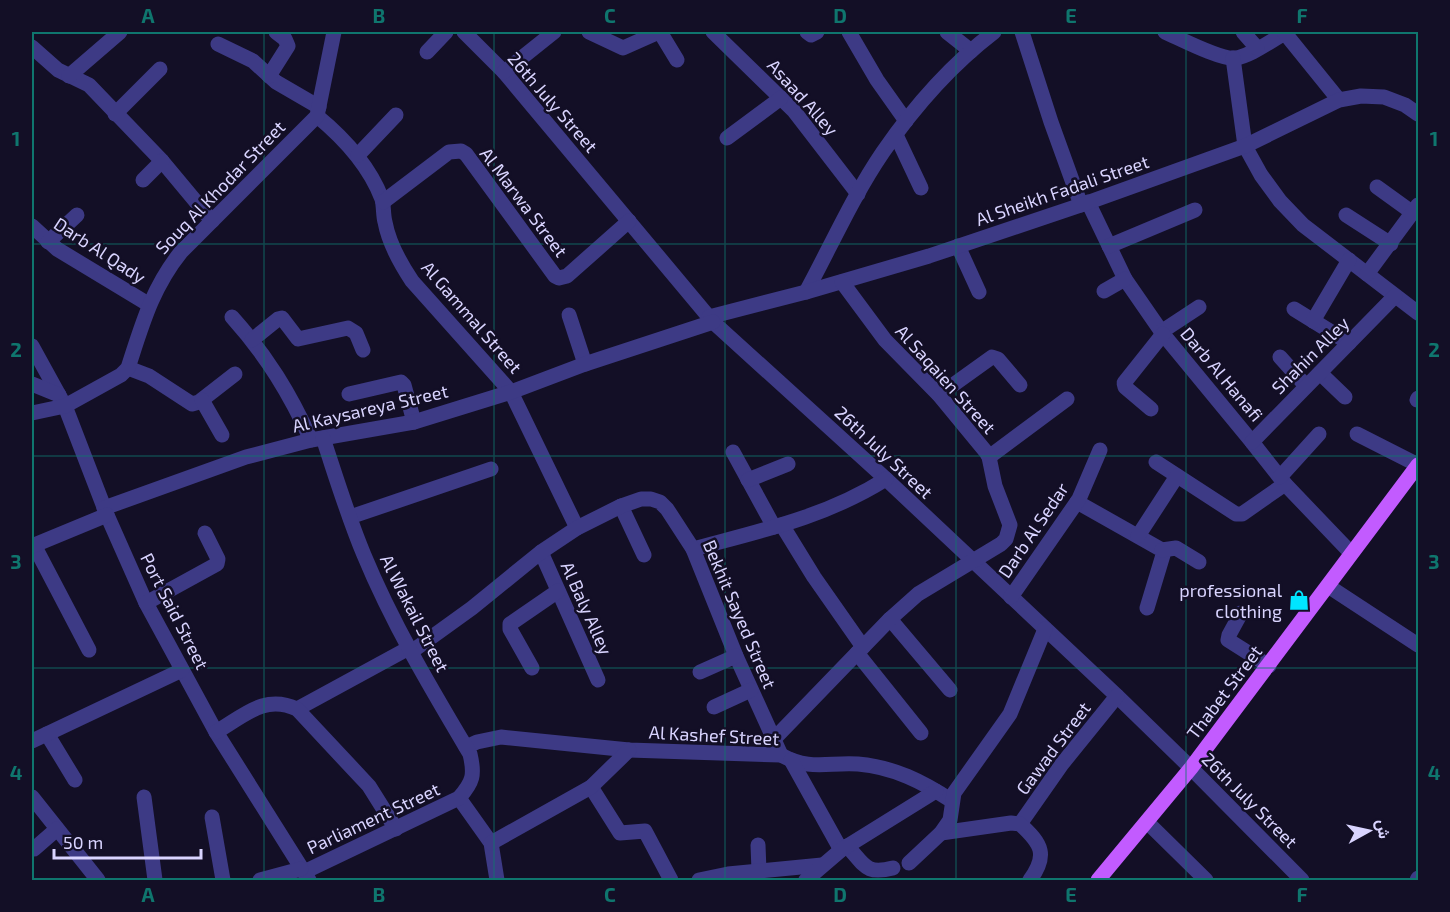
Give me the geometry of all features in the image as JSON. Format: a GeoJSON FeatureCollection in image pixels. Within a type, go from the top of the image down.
{"type":"FeatureCollection","features":[{"type":"Feature","properties":{"kind":"main road","name":"Thabet Street"},"geometry":{"type":"LineString","coordinates":[[1098,880],[1191,768],[1418,465]]}},
{"type":"Feature","properties":{"kind":"street"},"geometry":{"type":"LineString","coordinates":[[69,76],[120,32]]}},
{"type":"Feature","properties":{"kind":"street"},"geometry":{"type":"LineString","coordinates":[[269,76],[288,46],[285,39],[276,32]]}},
{"type":"Feature","properties":{"kind":"street"},"geometry":{"type":"LineString","coordinates":[[318,111],[334,32]]}},
{"type":"Feature","properties":{"kind":"street"},"geometry":{"type":"LineString","coordinates":[[427,52],[446,32]]}},
{"type":"Feature","properties":{"kind":"street","name":"26th July Street"},"geometry":{"type":"LineString","coordinates":[[464,32],[504,72],[711,320],[886,479],[1117,696],[1302,880]]}},
{"type":"Feature","properties":{"kind":"street"},"geometry":{"type":"LineString","coordinates":[[504,72],[554,32]]}},
{"type":"Feature","properties":{"kind":"street"},"geometry":{"type":"LineString","coordinates":[[589,32],[623,48],[660,32],[677,60]]}},
{"type":"Feature","properties":{"kind":"street","name":"Asaad Alley"},"geometry":{"type":"LineString","coordinates":[[713,32],[809,128],[858,194]]}},
{"type":"Feature","properties":{"kind":"street"},"geometry":{"type":"LineString","coordinates":[[807,32],[811,35],[817,32]]}},
{"type":"Feature","properties":{"kind":"street"},"geometry":{"type":"LineString","coordinates":[[849,32],[877,80],[906,121]]}},
{"type":"Feature","properties":{"kind":"street"},"geometry":{"type":"LineString","coordinates":[[947,32],[971,51]]}},
{"type":"Feature","properties":{"kind":"street"},"geometry":{"type":"LineString","coordinates":[[806,292],[858,194],[906,121],[943,77],[994,32]]}},
{"type":"Feature","properties":{"kind":"street","name":"Darb Al Hanafi"},"geometry":{"type":"LineString","coordinates":[[1022,32],[1051,123],[1085,204],[1125,279],[1162,333],[1282,481],[1352,553]]}},
{"type":"Feature","properties":{"kind":"street"},"geometry":{"type":"LineString","coordinates":[[1165,32],[1221,56],[1233,58],[1290,35],[1339,100]]}},
{"type":"Feature","properties":{"kind":"street"},"geometry":{"type":"LineString","coordinates":[[1243,32],[1257,48]]}},
{"type":"Feature","properties":{"kind":"street","name":"Al Gammal Street"},"geometry":{"type":"LineString","coordinates":[[218,44],[253,61],[269,76],[318,111],[358,155],[383,202],[391,243],[406,272],[460,337],[512,392],[577,528]]}},
{"type":"Feature","properties":{"kind":"street"},"geometry":{"type":"LineString","coordinates":[[32,47],[58,70],[90,85],[162,161],[212,221]]}},
{"type":"Feature","properties":{"kind":"street"},"geometry":{"type":"LineString","coordinates":[[1233,58],[1245,146],[1261,175],[1280,201],[1303,225],[1419,313]]}},
{"type":"Feature","properties":{"kind":"street"},"geometry":{"type":"LineString","coordinates":[[115,114],[160,69]]}},
{"type":"Feature","properties":{"kind":"street","name":"Al Sheikh Fadali Street"},"geometry":{"type":"LineString","coordinates":[[711,320],[842,282],[1085,204],[1245,146],[1339,100],[1361,96],[1384,97],[1405,105],[1419,114]]}},
{"type":"Feature","properties":{"kind":"street"},"geometry":{"type":"LineString","coordinates":[[727,138],[781,98]]}},
{"type":"Feature","properties":{"kind":"street","name":"Souq Al Khodar Street"},"geometry":{"type":"LineString","coordinates":[[128,368],[148,304],[168,268],[318,111]]}},
{"type":"Feature","properties":{"kind":"street"},"geometry":{"type":"LineString","coordinates":[[358,155],[396,115]]}},
{"type":"Feature","properties":{"kind":"street"},"geometry":{"type":"LineString","coordinates":[[896,135],[921,188]]}},
{"type":"Feature","properties":{"kind":"street","name":"Al Marwa Street"},"geometry":{"type":"LineString","coordinates":[[383,202],[449,152],[461,151],[466,154],[555,276],[559,278],[567,276],[629,221]]}},
{"type":"Feature","properties":{"kind":"street"},"geometry":{"type":"LineString","coordinates":[[143,180],[162,161]]}},
{"type":"Feature","properties":{"kind":"street"},"geometry":{"type":"LineString","coordinates":[[1367,274],[1416,209],[1377,187]]}},
{"type":"Feature","properties":{"kind":"street"},"geometry":{"type":"LineString","coordinates":[[1109,246],[1195,210]]}},
{"type":"Feature","properties":{"kind":"street"},"geometry":{"type":"LineString","coordinates":[[48,242],[77,215]]}},
{"type":"Feature","properties":{"kind":"street"},"geometry":{"type":"LineString","coordinates":[[1346,215],[1391,244]]}},
{"type":"Feature","properties":{"kind":"street","name":"Darb Al Qady"},"geometry":{"type":"LineString","coordinates":[[32,226],[48,242],[148,304]]}},
{"type":"Feature","properties":{"kind":"street"},"geometry":{"type":"LineString","coordinates":[[958,246],[979,292]]}},
{"type":"Feature","properties":{"kind":"street"},"geometry":{"type":"LineString","coordinates":[[1313,321],[1349,260]]}},
{"type":"Feature","properties":{"kind":"street"},"geometry":{"type":"LineString","coordinates":[[1104,291],[1125,279]]}},
{"type":"Feature","properties":{"kind":"street","name":"Al Saqaien Street"},"geometry":{"type":"LineString","coordinates":[[774,739],[890,619],[924,590],[1001,544],[1009,532],[1010,525],[995,486],[989,457],[939,395],[885,340],[842,282]]}},
{"type":"Feature","properties":{"kind":"street","name":"Shahin Alley"},"geometry":{"type":"LineString","coordinates":[[1252,442],[1395,296]]}},
{"type":"Feature","properties":{"kind":"street"},"geometry":{"type":"LineString","coordinates":[[1151,409],[1125,387],[1124,383],[1162,333],[1199,308]]}},
{"type":"Feature","properties":{"kind":"street"},"geometry":{"type":"LineString","coordinates":[[1293,309],[1349,343]]}},
{"type":"Feature","properties":{"kind":"street"},"geometry":{"type":"LineString","coordinates":[[568,315],[585,364]]}},
{"type":"Feature","properties":{"kind":"street","name":"Al Wakail Street"},"geometry":{"type":"LineString","coordinates":[[232,317],[280,379],[317,439],[368,564],[410,650],[470,754],[474,770],[470,786],[459,798]]}},
{"type":"Feature","properties":{"kind":"street"},"geometry":{"type":"LineString","coordinates":[[252,340],[282,318],[298,339],[348,328],[356,333],[363,350]]}},
{"type":"Feature","properties":{"kind":"street","name":"Al Kaysareya Street"},"geometry":{"type":"LineString","coordinates":[[33,546],[106,512],[246,457],[317,439],[414,422],[512,392],[711,320]]}},
{"type":"Feature","properties":{"kind":"street","name":"Port Said Street"},"geometry":{"type":"LineString","coordinates":[[32,346],[62,401],[106,512],[146,603],[216,732],[305,874]]}},
{"type":"Feature","properties":{"kind":"street"},"geometry":{"type":"LineString","coordinates":[[939,395],[992,357],[998,358],[1020,385]]}},
{"type":"Feature","properties":{"kind":"street"},"geometry":{"type":"LineString","coordinates":[[1280,357],[1306,386]]}},
{"type":"Feature","properties":{"kind":"street"},"geometry":{"type":"LineString","coordinates":[[32,412],[121,375],[128,368],[149,376],[192,404],[202,400],[235,374]]}},
{"type":"Feature","properties":{"kind":"street"},"geometry":{"type":"LineString","coordinates":[[1320,373],[1345,397]]}},
{"type":"Feature","properties":{"kind":"street"},"geometry":{"type":"LineString","coordinates":[[349,394],[400,382],[404,386],[414,422]]}},
{"type":"Feature","properties":{"kind":"street"},"geometry":{"type":"LineString","coordinates":[[32,384],[62,401]]}},
{"type":"Feature","properties":{"kind":"street"},"geometry":{"type":"LineString","coordinates":[[989,457],[1067,399]]}},
{"type":"Feature","properties":{"kind":"street"},"geometry":{"type":"LineString","coordinates":[[202,400],[222,435]]}},
{"type":"Feature","properties":{"kind":"street"},"geometry":{"type":"LineString","coordinates":[[1156,462],[1239,515],[1282,481],[1319,434]]}},
{"type":"Feature","properties":{"kind":"street"},"geometry":{"type":"LineString","coordinates":[[1357,434],[1418,465]]}},
{"type":"Feature","properties":{"kind":"street","name":"Darb Al Sedar"},"geometry":{"type":"LineString","coordinates":[[1011,597],[1077,502],[1100,450]]}},
{"type":"Feature","properties":{"kind":"street"},"geometry":{"type":"LineString","coordinates":[[733,452],[748,480],[860,650],[921,733]]}},
{"type":"Feature","properties":{"kind":"street"},"geometry":{"type":"LineString","coordinates":[[748,480],[788,464]]}},
{"type":"Feature","properties":{"kind":"street"},"geometry":{"type":"LineString","coordinates":[[350,517],[491,469]]}},
{"type":"Feature","properties":{"kind":"street"},"geometry":{"type":"LineString","coordinates":[[1138,537],[1177,476]]}},
{"type":"Feature","properties":{"kind":"street"},"geometry":{"type":"LineString","coordinates":[[693,549],[778,526],[832,508],[886,479]]}},
{"type":"Feature","properties":{"kind":"street","name":"Bekhit Sayed Street"},"geometry":{"type":"LineString","coordinates":[[297,709],[410,650],[472,608],[541,552],[577,528],[621,506],[641,499],[651,499],[660,502],[667,509],[693,549],[736,656],[774,739],[844,848],[872,871],[878,872],[893,868]]}},
{"type":"Feature","properties":{"kind":"street"},"geometry":{"type":"LineString","coordinates":[[1077,502],[1162,550],[1176,548],[1199,562]]}},
{"type":"Feature","properties":{"kind":"street"},"geometry":{"type":"LineString","coordinates":[[621,506],[644,555]]}},
{"type":"Feature","properties":{"kind":"street"},"geometry":{"type":"LineString","coordinates":[[146,603],[218,564],[218,558],[205,533]]}},
{"type":"Feature","properties":{"kind":"street"},"geometry":{"type":"LineString","coordinates":[[33,546],[89,650]]}},
{"type":"Feature","properties":{"kind":"street"},"geometry":{"type":"LineString","coordinates":[[1147,608],[1163,557],[1162,550]]}},
{"type":"Feature","properties":{"kind":"street","name":"Al Baly Alley"},"geometry":{"type":"LineString","coordinates":[[541,552],[598,680]]}},
{"type":"Feature","properties":{"kind":"street"},"geometry":{"type":"LineString","coordinates":[[1328,586],[1419,645]]}},
{"type":"Feature","properties":{"kind":"street"},"geometry":{"type":"LineString","coordinates":[[532,668],[510,629],[510,624],[558,591]]}},
{"type":"Feature","properties":{"kind":"street"},"geometry":{"type":"LineString","coordinates":[[1241,613],[1228,640],[1269,666]]}},
{"type":"Feature","properties":{"kind":"street"},"geometry":{"type":"LineString","coordinates":[[890,619],[950,690]]}},
{"type":"Feature","properties":{"kind":"street"},"geometry":{"type":"LineString","coordinates":[[909,864],[950,820],[952,801],[957,786],[1010,714],[1045,629]]}},
{"type":"Feature","properties":{"kind":"street"},"geometry":{"type":"LineString","coordinates":[[700,672],[736,656]]}},
{"type":"Feature","properties":{"kind":"street"},"geometry":{"type":"LineString","coordinates":[[32,741],[182,670]]}},
{"type":"Feature","properties":{"kind":"street"},"geometry":{"type":"LineString","coordinates":[[714,707],[751,690]]}},
{"type":"Feature","properties":{"kind":"street","name":"Gawad Street"},"geometry":{"type":"LineString","coordinates":[[1020,824],[1062,764],[1117,696]]}},
{"type":"Feature","properties":{"kind":"street"},"geometry":{"type":"LineString","coordinates":[[216,732],[264,704],[283,704],[297,709],[369,786],[396,829]]}},
{"type":"Feature","properties":{"kind":"street"},"geometry":{"type":"LineString","coordinates":[[47,734],[75,780]]}},
{"type":"Feature","properties":{"kind":"street","name":"Al Kashef Street"},"geometry":{"type":"LineString","coordinates":[[466,747],[483,740],[501,737],[629,750],[786,758],[807,765],[878,766],[918,780],[952,801]]}},
{"type":"Feature","properties":{"kind":"street"},"geometry":{"type":"LineString","coordinates":[[491,843],[591,787],[629,750]]}},
{"type":"Feature","properties":{"kind":"street"},"geometry":{"type":"LineString","coordinates":[[591,787],[620,833],[645,831],[671,880]]}},
{"type":"Feature","properties":{"kind":"street"},"geometry":{"type":"LineString","coordinates":[[806,880],[844,848],[936,791]]}},
{"type":"Feature","properties":{"kind":"street"},"geometry":{"type":"LineString","coordinates":[[32,797],[99,880]]}},
{"type":"Feature","properties":{"kind":"street"},"geometry":{"type":"LineString","coordinates":[[144,797],[155,880]]}},
{"type":"Feature","properties":{"kind":"street"},"geometry":{"type":"LineString","coordinates":[[459,798],[491,843],[497,880]]}},
{"type":"Feature","properties":{"kind":"street","name":"Parliament Street"},"geometry":{"type":"LineString","coordinates":[[260,880],[305,874],[459,798]]}},
{"type":"Feature","properties":{"kind":"street"},"geometry":{"type":"LineString","coordinates":[[212,817],[223,880]]}},
{"type":"Feature","properties":{"kind":"street"},"geometry":{"type":"LineString","coordinates":[[1147,822],[1206,880]]}},
{"type":"Feature","properties":{"kind":"street"},"geometry":{"type":"LineString","coordinates":[[941,832],[1011,823],[1020,824],[1040,849],[1041,862],[1030,880]]}},
{"type":"Feature","properties":{"kind":"street"},"geometry":{"type":"LineString","coordinates":[[34,849],[57,829]]}},
{"type":"Feature","properties":{"kind":"street"},"geometry":{"type":"LineString","coordinates":[[758,845],[759,870]]}},
{"type":"Feature","properties":{"kind":"street"},"geometry":{"type":"LineString","coordinates":[[699,880],[759,870],[822,865]]}},
{"type":"Feature","properties":{"kind":"place","name":"professional clothing"},"geometry":{"type":"Point","coordinates":[1299,600]}}]}
